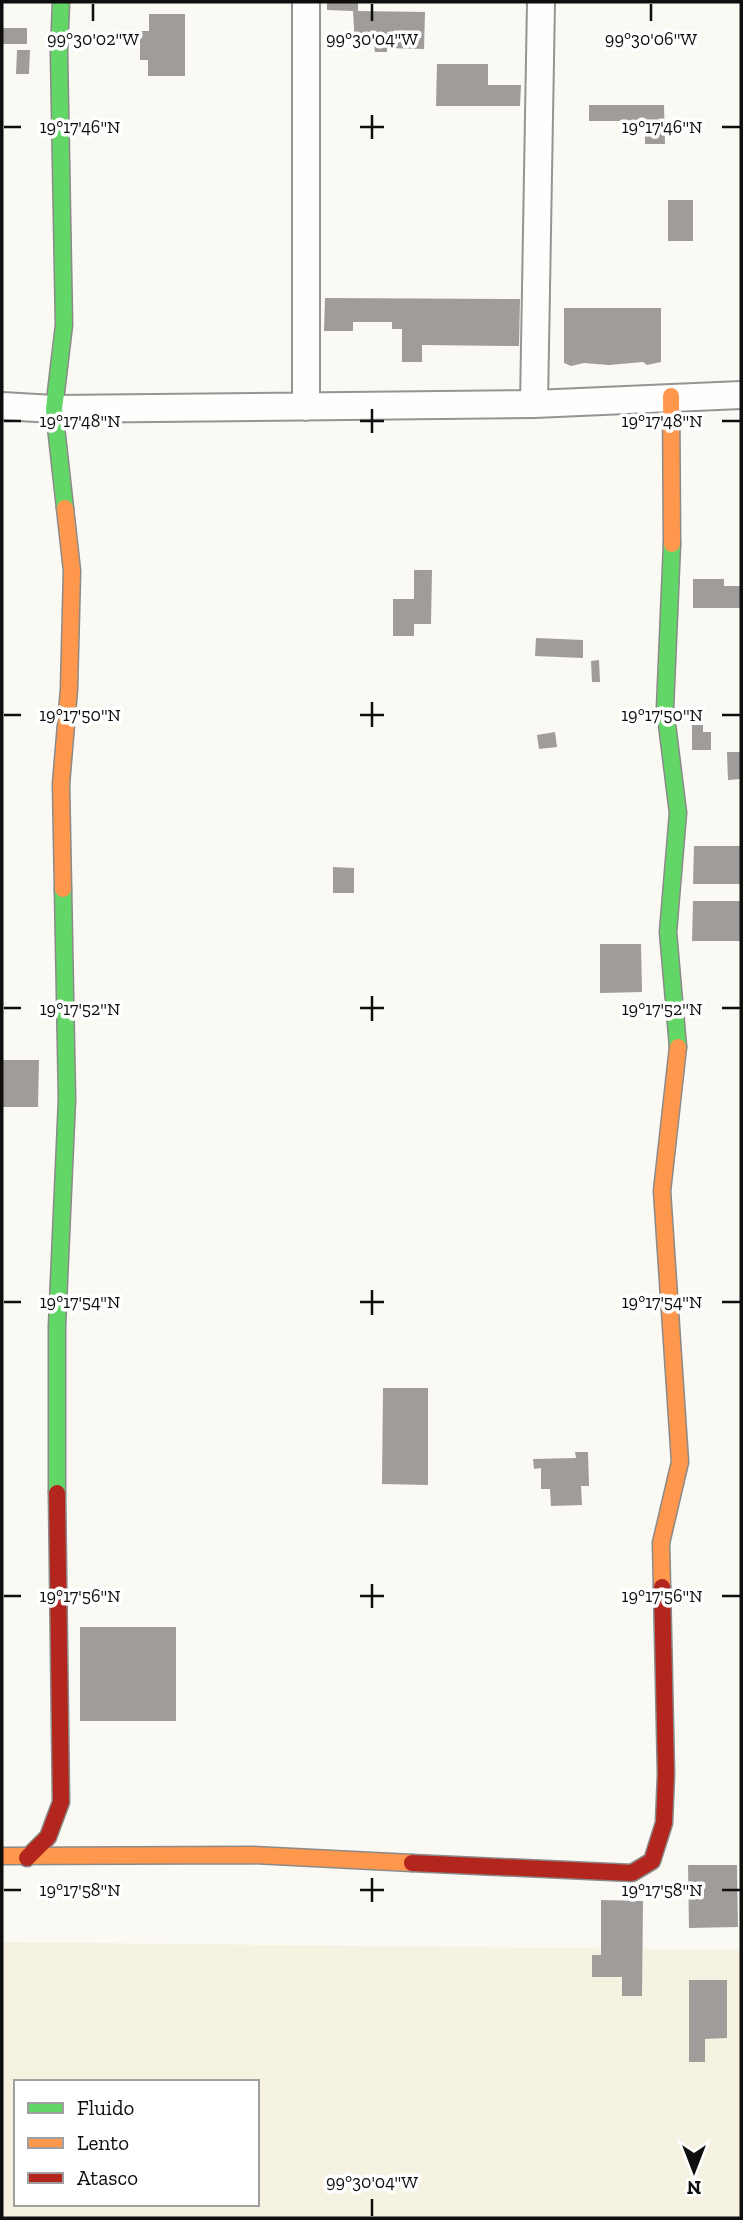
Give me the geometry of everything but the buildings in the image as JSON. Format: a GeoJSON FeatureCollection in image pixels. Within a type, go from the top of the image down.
{"type":"FeatureCollection","features":[{"type":"Feature","properties":{"kind":"street"},"geometry":{"type":"LineString","coordinates":[[27,1858],[48,1837],[61,1802],[57,1340],[67,1099],[61,784],[69,689],[72,571],[54,409],[64,325],[59,53],[61,2]]}},
{"type":"Feature","properties":{"kind":"street"},"geometry":{"type":"LineString","coordinates":[[306,2],[306,407]]}},
{"type":"Feature","properties":{"kind":"street"},"geometry":{"type":"LineString","coordinates":[[534,404],[541,2]]}},
{"type":"Feature","properties":{"kind":"street"},"geometry":{"type":"LineString","coordinates":[[2,406],[54,409],[534,404],[741,395]]}},
{"type":"Feature","properties":{"kind":"street"},"geometry":{"type":"LineString","coordinates":[[2,1856],[253,1855],[632,1873],[652,1861],[664,1823],[666,1774],[661,1543],[680,1462],[662,1191],[678,1043],[668,932],[678,813],[665,708],[672,564],[671,396]]}},
{"type":"Feature","properties":{"kind":"shaded area"},"geometry":{"type":"Polygon","coordinates":[[[2,1942],[741,1950],[741,2218],[2,2218],[2,1942]]]}},
{"type":"Feature","properties":{"kind":"traffic: fast"},"geometry":{"type":"LineString","coordinates":[[61,2],[59,53],[64,325],[54,409],[65,508]]}},
{"type":"Feature","properties":{"kind":"traffic: fast"},"geometry":{"type":"LineString","coordinates":[[672,544],[665,708],[678,813],[668,932],[678,1047]]}},
{"type":"Feature","properties":{"kind":"traffic: fast"},"geometry":{"type":"LineString","coordinates":[[57,1493],[57,1326],[67,1099],[63,889]]}},
{"type":"Feature","properties":{"kind":"traffic: slow"},"geometry":{"type":"LineString","coordinates":[[671,396],[672,544]]}},
{"type":"Feature","properties":{"kind":"traffic: slow"},"geometry":{"type":"LineString","coordinates":[[63,889],[61,784],[69,689],[72,571],[65,508]]}},
{"type":"Feature","properties":{"kind":"traffic: slow"},"geometry":{"type":"LineString","coordinates":[[662,1587],[661,1543],[680,1462],[662,1191],[678,1047]]}},
{"type":"Feature","properties":{"kind":"traffic: slow"},"geometry":{"type":"LineString","coordinates":[[2,1856],[253,1855],[412,1863]]}},
{"type":"Feature","properties":{"kind":"traffic: jam"},"geometry":{"type":"LineString","coordinates":[[27,1858],[48,1837],[61,1802],[57,1493]]}},
{"type":"Feature","properties":{"kind":"traffic: jam"},"geometry":{"type":"LineString","coordinates":[[412,1863],[632,1873],[652,1861],[664,1823],[666,1774],[662,1587]]}}]}
